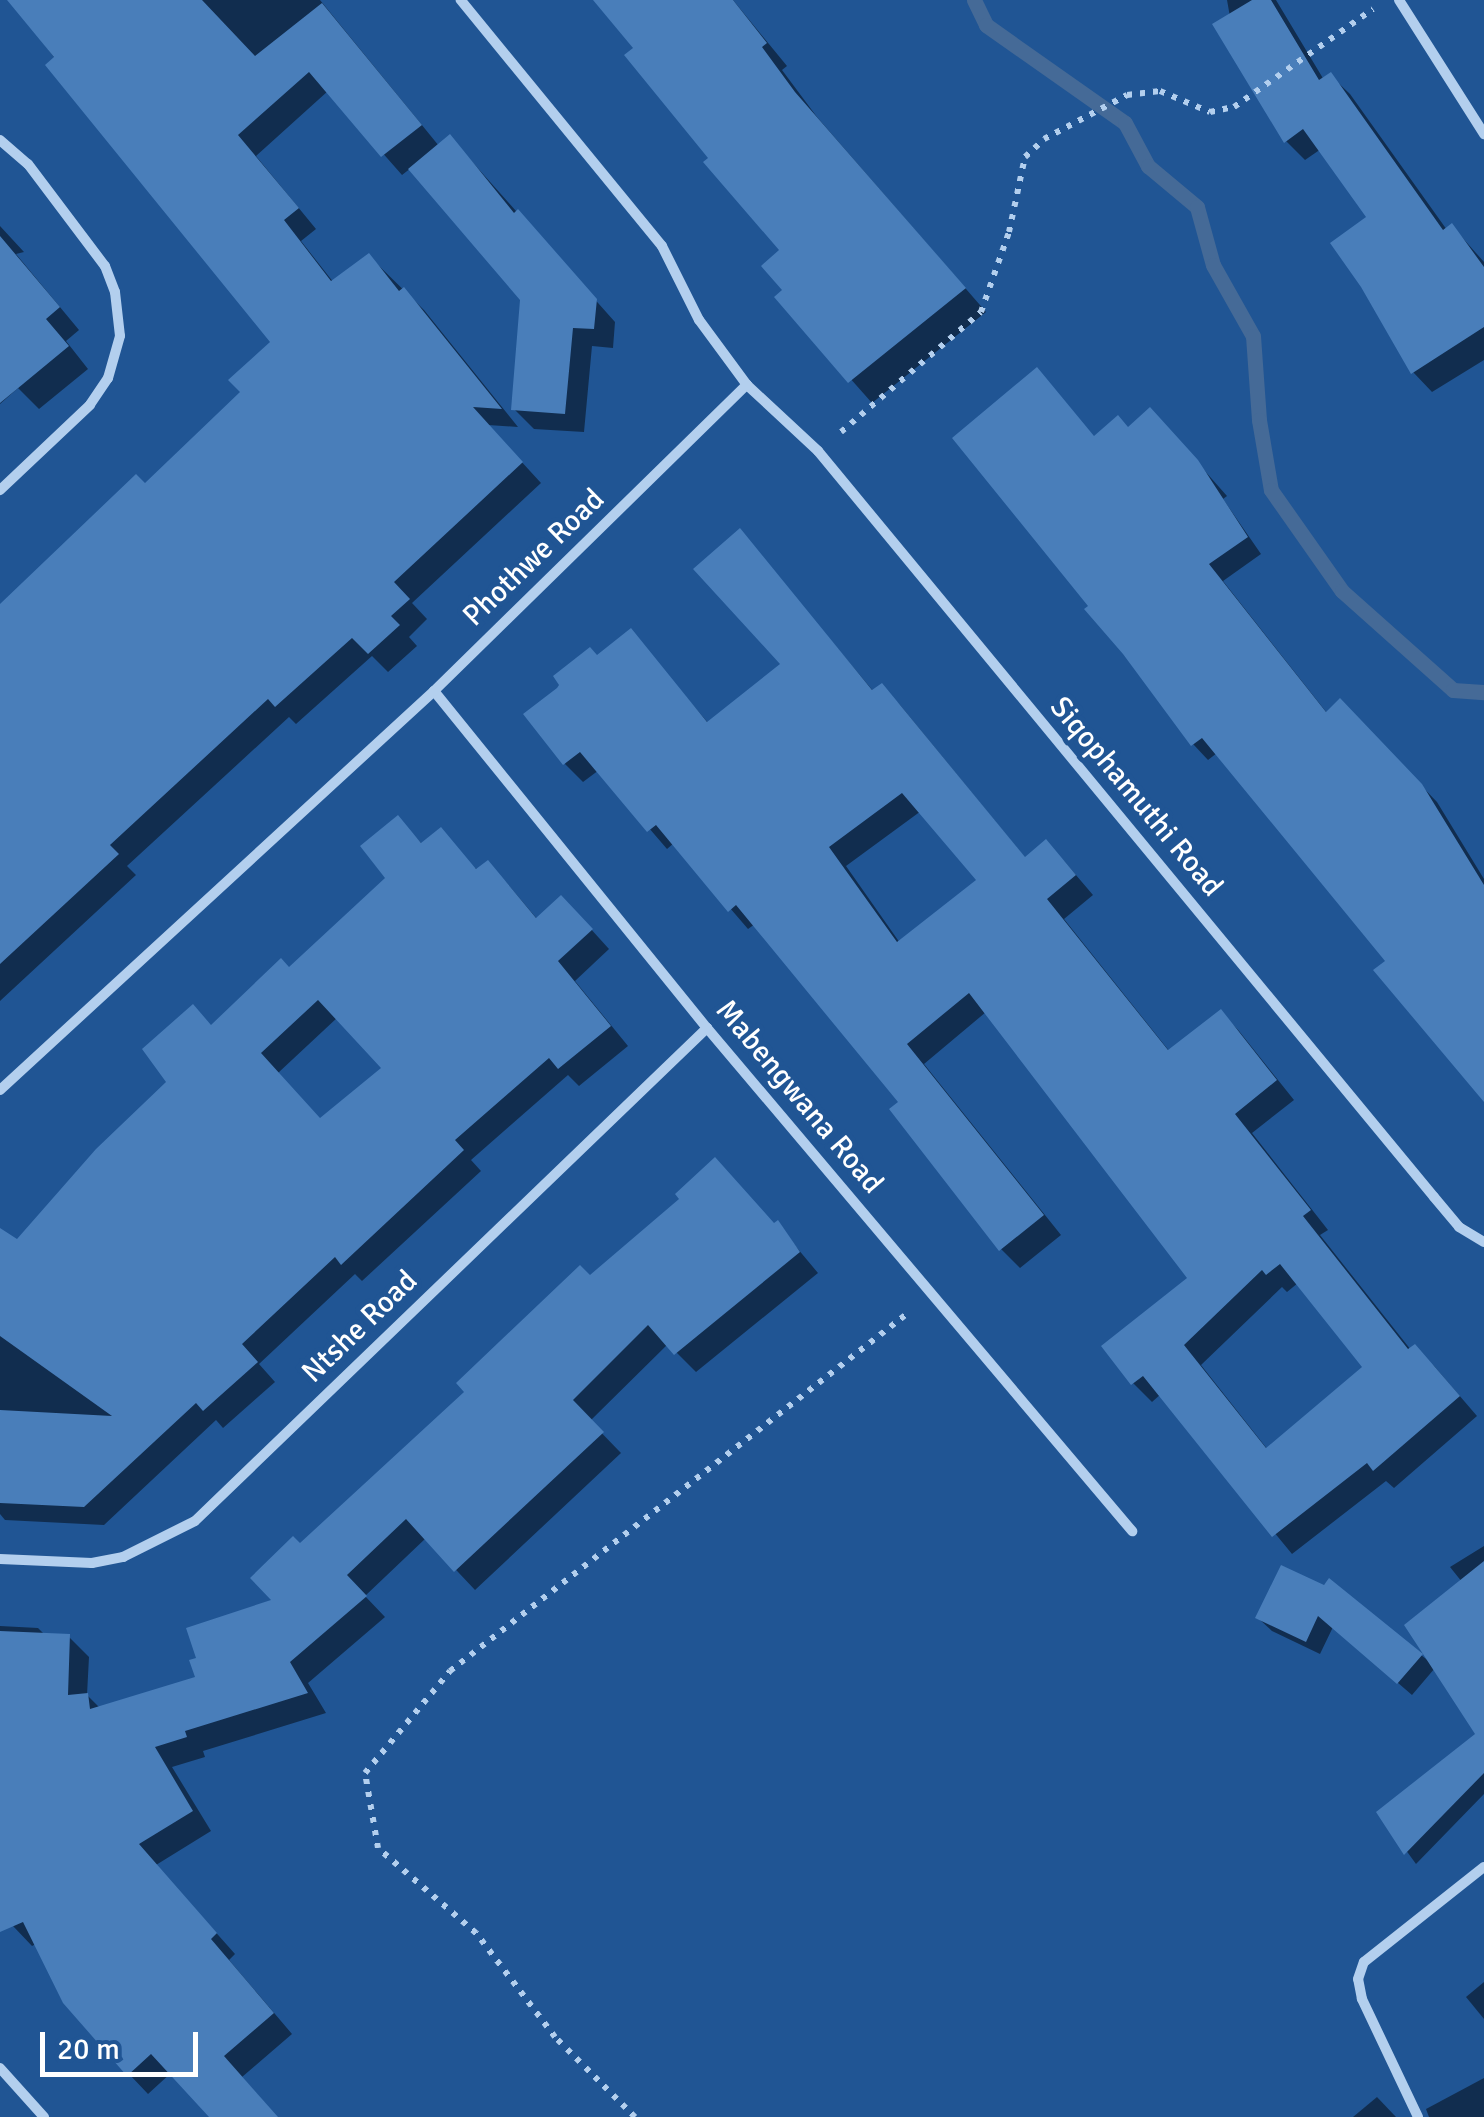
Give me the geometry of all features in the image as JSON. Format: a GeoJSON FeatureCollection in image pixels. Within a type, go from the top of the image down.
{"type":"FeatureCollection","features":[{"type":"Feature","properties":{"kind":"street"},"geometry":{"type":"LineString","coordinates":[[462,0],[662,246],[698,320],[747,385]]}},
{"type":"Feature","properties":{"kind":"street"},"geometry":{"type":"LineString","coordinates":[[1399,0],[1484,134]]}},
{"type":"Feature","properties":{"kind":"street"},"geometry":{"type":"LineString","coordinates":[[0,140],[28,164],[105,266],[115,292],[120,336],[108,378],[90,405],[0,490]]}},
{"type":"Feature","properties":{"kind":"street","name":"Siqophamuthi Road"},"geometry":{"type":"LineString","coordinates":[[747,385],[818,451],[1459,1227],[1484,1242]]}},
{"type":"Feature","properties":{"kind":"street","name":"Phothwe Road"},"geometry":{"type":"LineString","coordinates":[[0,1090],[434,691],[747,385]]}},
{"type":"Feature","properties":{"kind":"street","name":"Mabengwana Road"},"geometry":{"type":"LineString","coordinates":[[434,691],[708,1028],[1132,1531]]}},
{"type":"Feature","properties":{"kind":"street","name":"Ntshe Road"},"geometry":{"type":"LineString","coordinates":[[0,1559],[92,1563],[123,1558],[195,1521],[708,1028]]}},
{"type":"Feature","properties":{"kind":"street"},"geometry":{"type":"LineString","coordinates":[[1418,2117],[1362,1999],[1358,1978],[1364,1962],[1484,1867]]}},
{"type":"Feature","properties":{"kind":"street"},"geometry":{"type":"LineString","coordinates":[[0,2068],[44,2117]]}},
{"type":"Feature","properties":{"kind":"path"},"geometry":{"type":"LineString","coordinates":[[818,451],[981,312],[1009,232],[1026,158],[1044,139],[1127,94],[1160,92],[1210,112],[1234,106],[1386,0]]}},
{"type":"Feature","properties":{"kind":"path"},"geometry":{"type":"LineString","coordinates":[[635,2117],[555,2037],[476,1933],[378,1848],[365,1772],[450,1671],[718,1457],[932,1294]]}},
{"type":"Feature","properties":{"kind":"building"},"geometry":{"type":"Polygon","coordinates":[[[7,0],[202,0],[255,56],[322,3],[422,125],[381,157],[309,72],[238,135],[299,208],[284,220],[331,281],[369,253],[399,291],[404,287],[502,409],[473,407],[523,462],[394,582],[410,599],[391,616],[400,625],[368,654],[352,638],[275,707],[268,699],[110,845],[119,854],[0,964],[0,604],[136,474],[145,483],[240,392],[228,380],[270,342],[45,65],[54,57],[7,0]]]}},
{"type":"Feature","properties":{"kind":"building"},"geometry":{"type":"Polygon","coordinates":[[[593,0],[733,0],[767,43],[762,47],[795,92],[966,288],[848,383],[774,297],[782,290],[761,266],[779,250],[703,162],[708,158],[624,55],[633,48],[593,0]]]}},
{"type":"Feature","properties":{"kind":"building"},"geometry":{"type":"Polygon","coordinates":[[[1252,0],[1271,0],[1319,80],[1331,72],[1443,230],[1452,223],[1484,267],[1484,327],[1411,374],[1361,287],[1330,243],[1366,217],[1303,129],[1284,143],[1212,24],[1252,0]]]}},
{"type":"Feature","properties":{"kind":"building"},"geometry":{"type":"Polygon","coordinates":[[[450,134],[514,213],[518,209],[597,299],[594,329],[573,328],[565,414],[511,410],[520,300],[408,169],[450,134]]]}},
{"type":"Feature","properties":{"kind":"building"},"geometry":{"type":"Polygon","coordinates":[[[0,236],[60,307],[46,319],[69,346],[0,403],[0,236]]]}},
{"type":"Feature","properties":{"kind":"building"},"geometry":{"type":"Polygon","coordinates":[[[1037,367],[1094,436],[1118,415],[1128,427],[1150,407],[1198,460],[1248,537],[1209,564],[1326,712],[1340,698],[1422,784],[1484,885],[1484,1102],[1373,970],[1385,961],[1202,738],[1191,746],[1123,654],[1084,609],[1088,606],[952,438],[1037,367]]]}},
{"type":"Feature","properties":{"kind":"building"},"geometry":{"type":"Polygon","coordinates":[[[740,528],[872,690],[882,683],[1025,857],[1046,839],[1076,875],[1047,899],[1168,1050],[1221,1009],[1277,1080],[1235,1114],[1311,1210],[1303,1216],[1408,1349],[1415,1344],[1460,1396],[1373,1471],[1367,1463],[1272,1537],[1143,1376],[1131,1385],[1101,1346],[1187,1278],[969,993],[907,1044],[1044,1215],[999,1251],[889,1109],[898,1102],[736,905],[728,912],[656,825],[647,832],[580,752],[563,765],[523,714],[557,688],[553,676],[590,647],[597,655],[631,628],[707,722],[780,664],[693,569],[740,528]],[[902,793],[829,847],[897,942],[976,880],[902,793]],[[1280,1264],[1266,1275],[1262,1270],[1184,1345],[1266,1448],[1362,1367],[1280,1264]]]}},
{"type":"Feature","properties":{"kind":"building"},"geometry":{"type":"Polygon","coordinates":[[[398,815],[421,843],[441,827],[476,869],[488,860],[536,918],[561,895],[593,929],[558,961],[611,1026],[558,1069],[549,1058],[455,1140],[464,1150],[341,1265],[335,1257],[242,1344],[258,1362],[203,1411],[196,1403],[84,1507],[0,1503],[0,1410],[112,1416],[0,1336],[0,1228],[17,1239],[96,1149],[166,1082],[142,1049],[193,1004],[211,1025],[281,958],[289,967],[385,878],[360,846],[398,815]],[[318,1000],[261,1053],[320,1118],[381,1068],[318,1000]]]}},
{"type":"Feature","properties":{"kind":"building"},"geometry":{"type":"Polygon","coordinates":[[[715,1157],[774,1223],[778,1220],[800,1252],[674,1355],[648,1325],[573,1400],[604,1432],[454,1572],[406,1519],[347,1575],[367,1596],[290,1662],[308,1693],[185,1731],[187,1737],[155,1747],[193,1811],[139,1844],[217,1933],[211,1939],[274,2013],[224,2056],[278,2117],[209,2117],[151,2054],[127,2076],[63,2003],[23,1922],[0,1932],[0,1631],[70,1634],[68,1695],[88,1693],[90,1709],[195,1677],[189,1660],[196,1658],[186,1628],[271,1600],[250,1578],[293,1536],[300,1543],[464,1392],[456,1383],[580,1265],[590,1275],[679,1199],[675,1194],[715,1157]]]}},
{"type":"Feature","properties":{"kind":"building"},"geometry":{"type":"Polygon","coordinates":[[[1484,1561],[1484,1773],[1404,1855],[1376,1812],[1475,1734],[1404,1625],[1484,1561]]]}},
{"type":"Feature","properties":{"kind":"building"},"geometry":{"type":"Polygon","coordinates":[[[1281,1565],[1324,1585],[1329,1578],[1423,1654],[1397,1684],[1318,1616],[1306,1642],[1255,1618],[1281,1565]]]}},
{"type":"Feature","properties":{"kind":"waterway"},"geometry":{"type":"LineString","coordinates":[[974,0],[986,25],[1125,123],[1148,166],[1197,207],[1213,265],[1253,336],[1259,420],[1271,490],[1342,591],[1453,690],[1484,692]]}}]}
